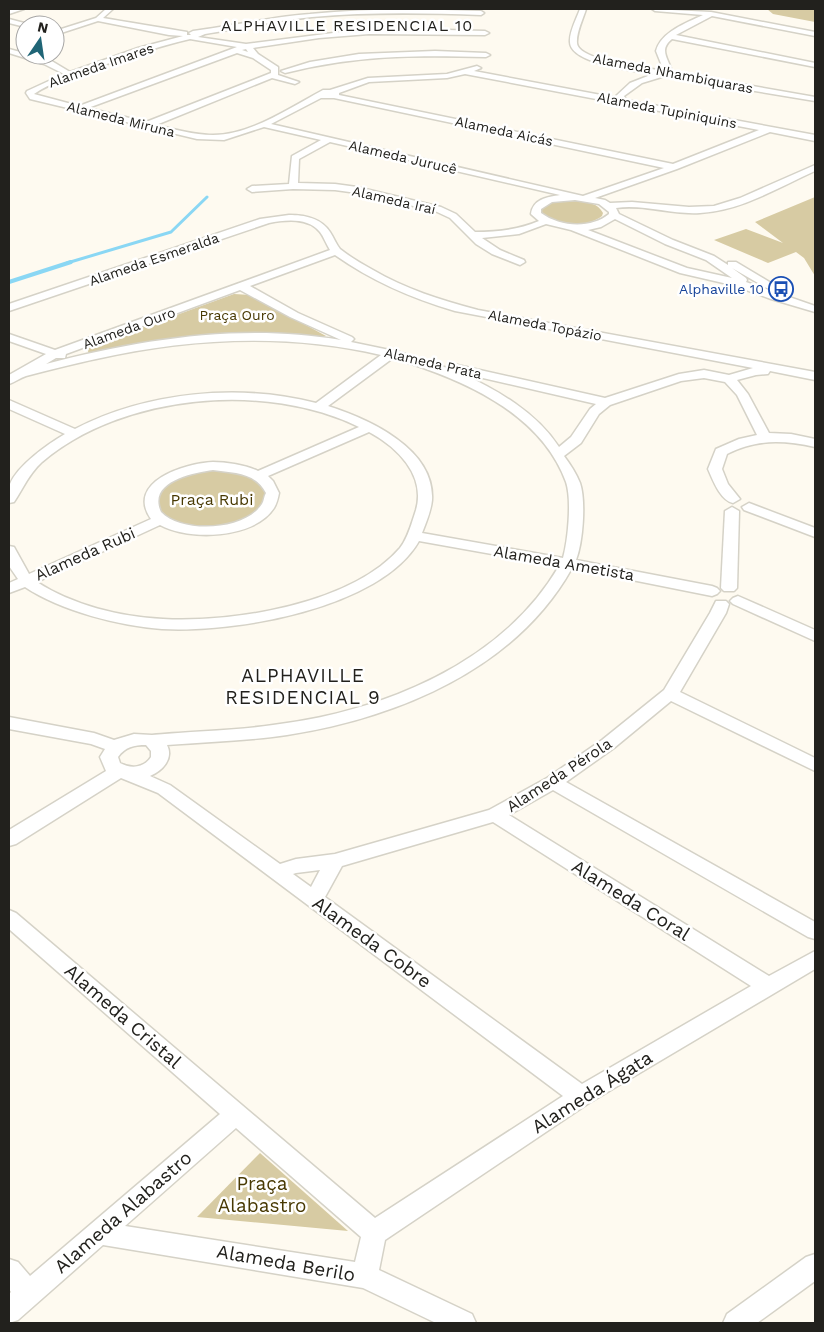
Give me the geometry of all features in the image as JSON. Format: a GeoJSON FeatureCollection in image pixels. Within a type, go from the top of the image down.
{"type":"FeatureCollection","features":[{"type":"Feature","properties":{"kind":"street"},"geometry":{"type":"LineString","coordinates":[[9,12],[21,9]]}},
{"type":"Feature","properties":{"kind":"street"},"geometry":{"type":"LineString","coordinates":[[65,29],[98,19],[110,9]]}},
{"type":"Feature","properties":{"kind":"street"},"geometry":{"type":"LineString","coordinates":[[328,14],[336,9]]}},
{"type":"Feature","properties":{"kind":"street","name":"Alameda Nhambiquaras"},"geometry":{"type":"LineString","coordinates":[[583,9],[574,42],[575,49],[599,61],[651,74],[659,75],[669,71],[815,99]]}},
{"type":"Feature","properties":{"kind":"street"},"geometry":{"type":"LineString","coordinates":[[655,9],[711,12],[815,34]]}},
{"type":"Feature","properties":{"kind":"street","name":"Alameda Imares"},"geometry":{"type":"LineString","coordinates":[[32,90],[178,36],[200,34],[259,22],[328,14],[444,10],[484,34]]}},
{"type":"Feature","properties":{"kind":"street"},"geometry":{"type":"LineString","coordinates":[[669,71],[660,52],[660,47],[669,36],[711,12]]}},
{"type":"Feature","properties":{"kind":"street"},"geometry":{"type":"LineString","coordinates":[[98,19],[178,36],[230,44],[255,56],[298,84]]}},
{"type":"Feature","properties":{"kind":"street"},"geometry":{"type":"LineString","coordinates":[[79,109],[227,55],[263,45],[302,38],[357,32],[412,31],[484,34]]}},
{"type":"Feature","properties":{"kind":"street"},"geometry":{"type":"LineString","coordinates":[[200,34],[206,40]]}},
{"type":"Feature","properties":{"kind":"street"},"geometry":{"type":"LineString","coordinates":[[147,125],[296,67],[322,60],[374,54],[484,34]]}},
{"type":"Feature","properties":{"kind":"street"},"geometry":{"type":"LineString","coordinates":[[467,72],[479,68],[484,34]]}},
{"type":"Feature","properties":{"kind":"street"},"geometry":{"type":"LineString","coordinates":[[669,36],[815,65]]}},
{"type":"Feature","properties":{"kind":"street","name":"Alameda Miruna"},"geometry":{"type":"LineString","coordinates":[[11,49],[47,62],[70,75]]}},
{"type":"Feature","properties":{"kind":"street","name":"Alameda Tupiniquins"},"geometry":{"type":"LineString","coordinates":[[500,70],[519,82]]}},
{"type":"Feature","properties":{"kind":"street","name":"Alameda Tupiniquins"},"geometry":{"type":"LineString","coordinates":[[467,72],[815,138]]}},
{"type":"Feature","properties":{"kind":"street","name":"Alameda Miruna"},"geometry":{"type":"LineString","coordinates":[[32,90],[30,94],[33,97],[79,109],[193,136],[219,138],[235,135],[309,103],[324,94],[368,80],[438,77],[467,72]]}},
{"type":"Feature","properties":{"kind":"street"},"geometry":{"type":"LineString","coordinates":[[623,102],[620,96],[624,90],[651,74]]}},
{"type":"Feature","properties":{"kind":"street","name":"Alameda Aicás"},"geometry":{"type":"LineString","coordinates":[[324,94],[674,167]]}},
{"type":"Feature","properties":{"kind":"street","name":"Alameda Jurucê"},"geometry":{"type":"LineString","coordinates":[[261,124],[546,189],[607,207]]}},
{"type":"Feature","properties":{"kind":"street"},"geometry":{"type":"LineString","coordinates":[[767,130],[674,167],[612,188],[580,198],[543,202],[535,209],[536,214],[546,221],[570,226],[693,274],[735,282],[775,298],[814,310]]}},
{"type":"Feature","properties":{"kind":"street"},"geometry":{"type":"LineString","coordinates":[[293,186],[295,158],[328,140]]}},
{"type":"Feature","properties":{"kind":"street"},"geometry":{"type":"LineString","coordinates":[[607,207],[620,204],[685,210],[714,209],[815,168]]}},
{"type":"Feature","properties":{"kind":"street","name":"Alameda Iraí"},"geometry":{"type":"LineString","coordinates":[[252,189],[293,186],[357,190],[438,209],[453,216],[472,235],[496,252],[520,262]]}},
{"type":"Feature","properties":{"kind":"street"},"geometry":{"type":"LineString","coordinates":[[570,226],[604,223],[608,196],[612,188]]}},
{"type":"Feature","properties":{"kind":"street"},"geometry":{"type":"LineString","coordinates":[[546,189],[552,194],[551,200]]}},
{"type":"Feature","properties":{"kind":"street"},"geometry":{"type":"LineString","coordinates":[[607,207],[635,226],[720,263],[745,282],[814,310]]}},
{"type":"Feature","properties":{"kind":"street","name":"Alameda Topázio"},"geometry":{"type":"LineString","coordinates":[[301,218],[316,223],[321,227],[336,251],[385,281],[442,304],[477,313],[723,359],[756,368]]}},
{"type":"Feature","properties":{"kind":"street","name":"Alameda Esmeralda"},"geometry":{"type":"LineString","coordinates":[[9,308],[263,221],[301,218]]}},
{"type":"Feature","properties":{"kind":"street"},"geometry":{"type":"LineString","coordinates":[[472,235],[513,234],[546,221]]}},
{"type":"Feature","properties":{"kind":"street"},"geometry":{"type":"LineString","coordinates":[[598,237],[629,237],[635,234],[635,226]]}},
{"type":"Feature","properties":{"kind":"street"},"geometry":{"type":"LineString","coordinates":[[669,242],[716,256],[814,310]]}},
{"type":"Feature","properties":{"kind":"street"},"geometry":{"type":"LineString","coordinates":[[654,259],[651,257],[653,253],[663,249],[685,248]]}},
{"type":"Feature","properties":{"kind":"street","name":"Alameda Ouro"},"geometry":{"type":"LineString","coordinates":[[15,377],[55,354],[243,287],[336,251]]}},
{"type":"Feature","properties":{"kind":"street"},"geometry":{"type":"LineString","coordinates":[[693,274],[713,273],[719,269],[720,263]]}},
{"type":"Feature","properties":{"kind":"street","name":"Alameda Prata"},"geometry":{"type":"LineString","coordinates":[[243,287],[320,328],[390,354],[606,402]]}},
{"type":"Feature","properties":{"kind":"street"},"geometry":{"type":"LineString","coordinates":[[9,337],[76,360]]}},
{"type":"Feature","properties":{"kind":"street"},"geometry":{"type":"LineString","coordinates":[[9,839],[122,772],[142,772],[156,754],[210,737],[261,733],[338,719],[391,703],[436,683],[486,654],[523,623],[546,598],[568,563],[575,535],[573,483],[558,454],[532,422],[506,402],[452,373],[390,354],[368,348],[316,341],[223,338],[147,346],[76,360],[15,377]]}},
{"type":"Feature","properties":{"kind":"street"},"geometry":{"type":"LineString","coordinates":[[319,407],[390,354]]}},
{"type":"Feature","properties":{"kind":"street"},"geometry":{"type":"LineString","coordinates":[[698,354],[706,369],[729,379],[742,394],[764,436]]}},
{"type":"Feature","properties":{"kind":"street"},"geometry":{"type":"LineString","coordinates":[[558,454],[576,440],[594,412],[606,402],[706,369],[723,359]]}},
{"type":"Feature","properties":{"kind":"street"},"geometry":{"type":"LineString","coordinates":[[729,379],[756,368],[815,376]]}},
{"type":"Feature","properties":{"kind":"street"},"geometry":{"type":"LineString","coordinates":[[470,384],[485,375]]}},
{"type":"Feature","properties":{"kind":"street"},"geometry":{"type":"LineString","coordinates":[[9,499],[11,491],[28,468],[51,448],[73,433],[137,410],[208,398],[241,397],[282,400],[319,407],[370,427],[393,441],[417,467],[424,486],[425,500],[415,536],[403,553],[374,576],[339,594],[251,620],[163,624],[112,616],[66,603],[26,581],[9,550]]}},
{"type":"Feature","properties":{"kind":"street"},"geometry":{"type":"LineString","coordinates":[[9,404],[73,433]]}},
{"type":"Feature","properties":{"kind":"street"},"geometry":{"type":"LineString","coordinates":[[260,476],[370,427]]}},
{"type":"Feature","properties":{"kind":"street"},"geometry":{"type":"LineString","coordinates":[[815,443],[795,438],[764,436],[730,446],[721,452],[715,468],[732,505],[744,511],[750,507],[815,533]]}},
{"type":"Feature","properties":{"kind":"street"},"geometry":{"type":"LineString","coordinates":[[213,466],[232,467],[260,476],[270,485],[273,493],[272,503],[255,520],[240,526],[205,532],[172,526],[160,520],[152,511],[150,501],[154,490],[178,474],[213,466]]}},
{"type":"Feature","properties":{"kind":"street","name":"Alameda Pérola"},"geometry":{"type":"LineString","coordinates":[[277,872],[296,866],[335,861],[349,855],[495,815],[552,782],[608,744],[670,694],[718,613],[725,596],[732,505]]}},
{"type":"Feature","properties":{"kind":"street","name":"Alameda Rubi"},"geometry":{"type":"LineString","coordinates":[[9,589],[160,520]]}},
{"type":"Feature","properties":{"kind":"street","name":"Alameda Ametista"},"geometry":{"type":"LineString","coordinates":[[415,536],[568,563],[725,596],[815,636]]}},
{"type":"Feature","properties":{"kind":"street"},"geometry":{"type":"LineString","coordinates":[[670,694],[815,765]]}},
{"type":"Feature","properties":{"kind":"street"},"geometry":{"type":"LineString","coordinates":[[9,723],[123,743],[145,739],[156,754],[164,789]]}},
{"type":"Feature","properties":{"kind":"street"},"geometry":{"type":"LineString","coordinates":[[122,772],[110,763],[110,757],[123,743]]}},
{"type":"Feature","properties":{"kind":"street","name":"Alameda Cobre"},"geometry":{"type":"LineString","coordinates":[[122,772],[164,789],[581,1096]]}},
{"type":"Feature","properties":{"kind":"street"},"geometry":{"type":"LineString","coordinates":[[552,782],[815,931]]}},
{"type":"Feature","properties":{"kind":"street","name":"Alameda Coral"},"geometry":{"type":"LineString","coordinates":[[495,815],[768,986]]}},
{"type":"Feature","properties":{"kind":"street"},"geometry":{"type":"LineString","coordinates":[[314,899],[335,861]]}},
{"type":"Feature","properties":{"kind":"street","name":"Alameda Cristal"},"geometry":{"type":"LineString","coordinates":[[9,918],[237,1114]]}},
{"type":"Feature","properties":{"kind":"street","name":"Alameda Ágata"},"geometry":{"type":"LineString","coordinates":[[374,1233],[581,1096],[815,959]]}},
{"type":"Feature","properties":{"kind":"street"},"geometry":{"type":"LineString","coordinates":[[237,1114],[374,1233],[365,1276]]}},
{"type":"Feature","properties":{"kind":"street","name":"Alameda Alabastro"},"geometry":{"type":"LineString","coordinates":[[9,1311],[237,1114]]}},
{"type":"Feature","properties":{"kind":"street","name":"Alameda Berilo"},"geometry":{"type":"LineString","coordinates":[[100,1233],[365,1276],[463,1323]]}},
{"type":"Feature","properties":{"kind":"street"},"geometry":{"type":"LineString","coordinates":[[736,1323],[815,1266]]}},
{"type":"Feature","properties":{"kind":"street"},"geometry":{"type":"LineString","coordinates":[[9,1271],[29,1293]]}},
{"type":"Feature","properties":{"kind":"green space"},"geometry":{"type":"Polygon","coordinates":[[[767,9],[815,9],[815,22],[773,14],[767,9]]]}},
{"type":"Feature","properties":{"kind":"green space"},"geometry":{"type":"Polygon","coordinates":[[[815,197],[815,276],[804,258],[796,252],[768,263],[714,240],[746,229],[783,243],[755,222],[815,197]]]}},
{"type":"Feature","properties":{"kind":"green space"},"geometry":{"type":"Polygon","coordinates":[[[577,201],[595,205],[603,213],[602,216],[588,223],[572,224],[542,214],[541,210],[548,204],[577,201]]]}},
{"type":"Feature","properties":{"kind":"green space","name":"Praça Ouro"},"geometry":{"type":"Polygon","coordinates":[[[234,294],[251,295],[326,336],[313,339],[159,341],[89,353],[86,348],[234,294]]]}},
{"type":"Feature","properties":{"kind":"green space","name":"Praça Rubi"},"geometry":{"type":"Polygon","coordinates":[[[231,468],[267,485],[269,502],[238,525],[189,529],[155,510],[157,491],[162,484],[170,479],[191,472],[231,468]]]}},
{"type":"Feature","properties":{"kind":"green space","name":"Praça Alabastro"},"geometry":{"type":"Polygon","coordinates":[[[260,1153],[348,1231],[197,1217],[260,1153]]]}},
{"type":"Feature","properties":{"kind":"waterway"},"geometry":{"type":"LineString","coordinates":[[67,263],[171,232],[207,197]]}},
{"type":"Feature","properties":{"kind":"waterway"},"geometry":{"type":"LineString","coordinates":[[9,282],[71,262]]}},
{"type":"Feature","properties":{"kind":"place","name":"Alphaville 10"},"geometry":{"type":"Point","coordinates":[781,289]}},
{"type":"Feature","properties":{"kind":"district","name":"ALPHAVILLE RESIDENCIAL 10"},"geometry":{"type":"Point","coordinates":[347,25]}},
{"type":"Feature","properties":{"kind":"district","name":"ALPHAVILLE RESIDENCIAL 9"},"geometry":{"type":"Point","coordinates":[303,686]}}]}
